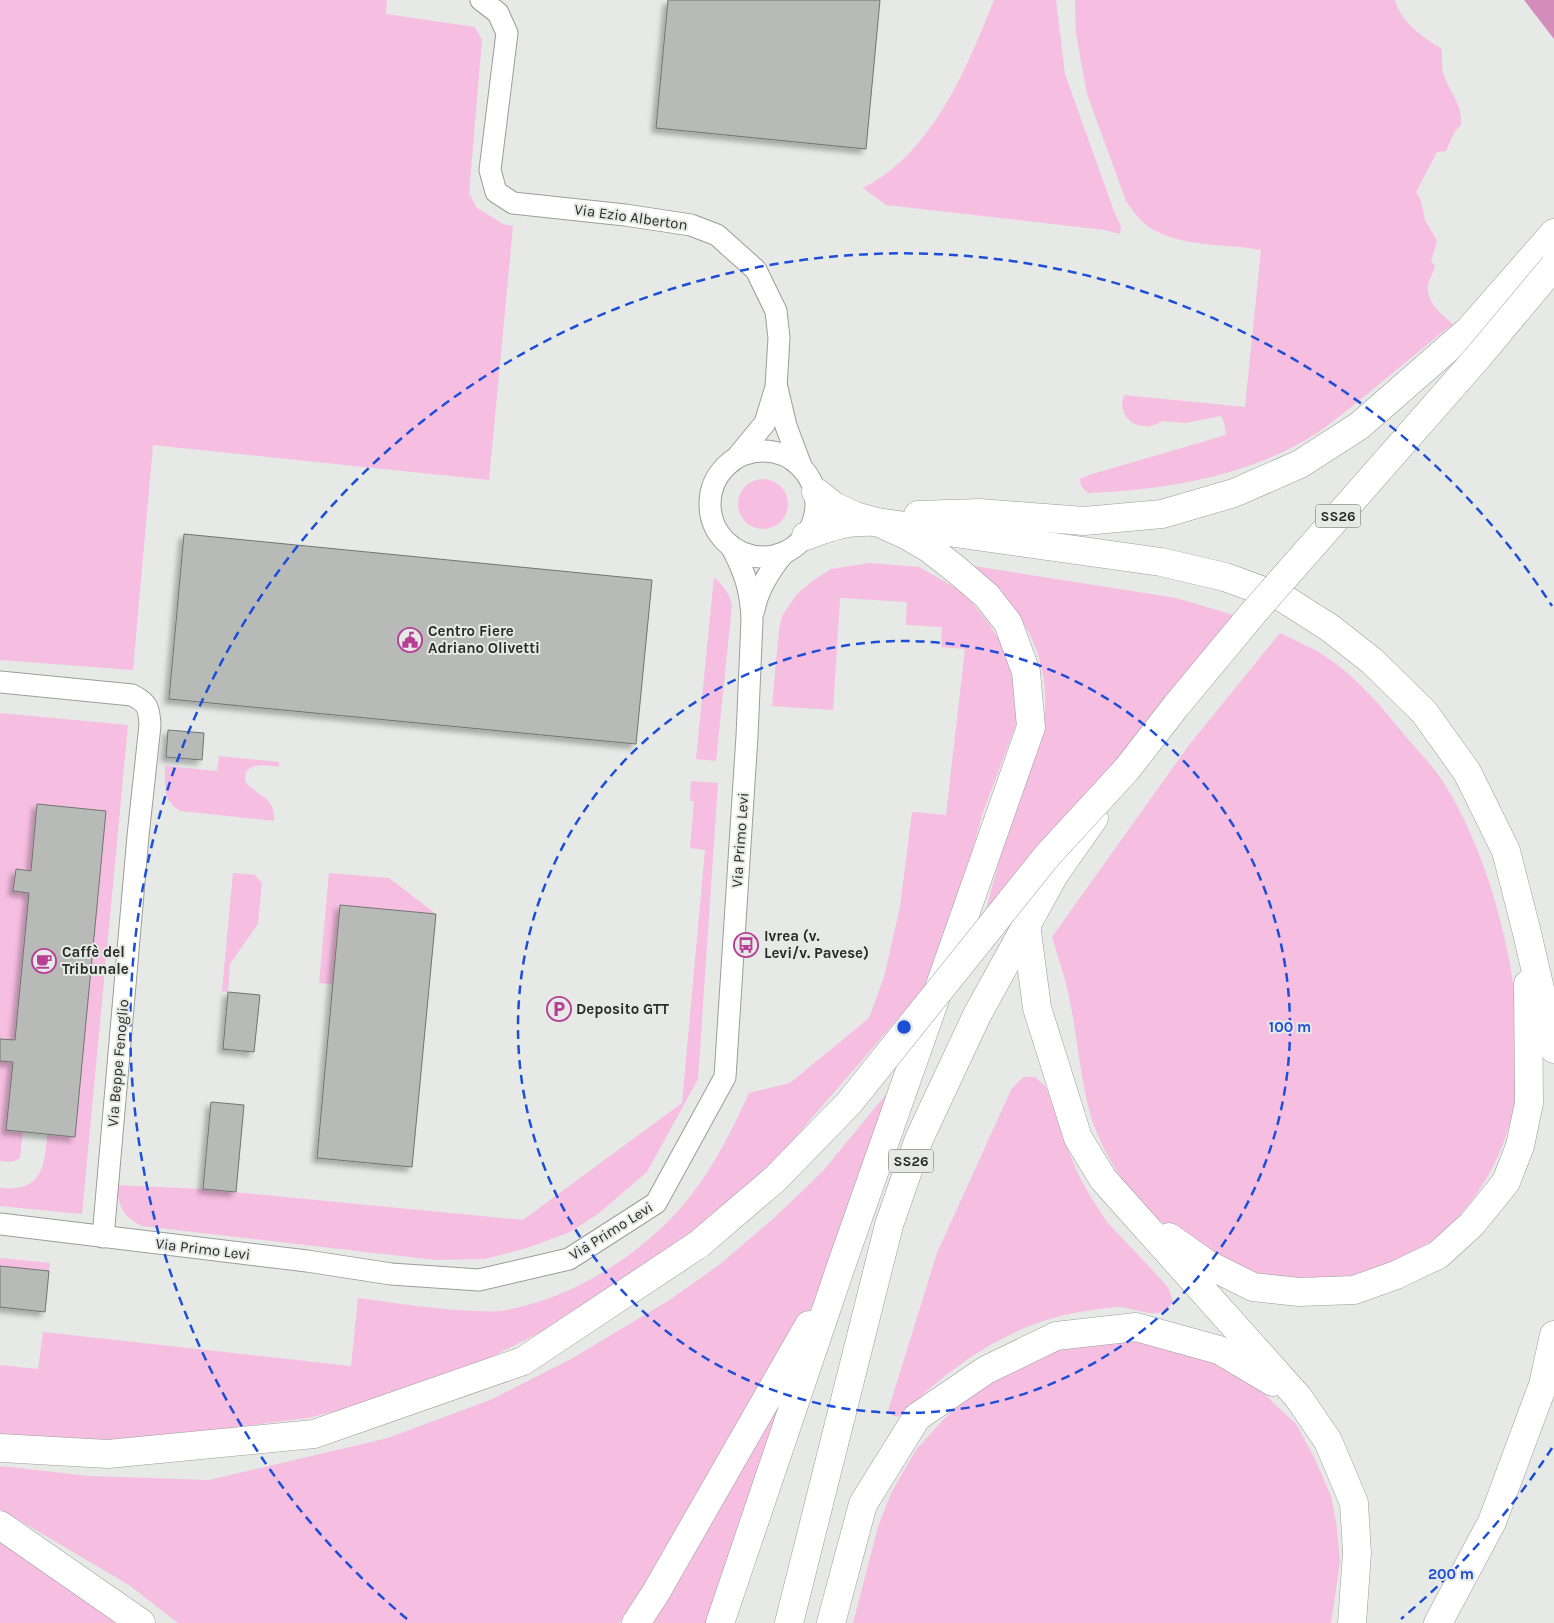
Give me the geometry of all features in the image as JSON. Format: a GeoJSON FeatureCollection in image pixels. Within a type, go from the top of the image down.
{"type":"FeatureCollection","features":[{"type":"Feature","properties":{"kind":"main road"},"geometry":{"type":"LineString","coordinates":[[806,536],[829,526],[853,522],[877,522],[910,516],[945,513],[980,513],[1084,521],[1162,514],[1234,492],[1300,464],[1359,426],[1469,330],[1554,233]]}},
{"type":"Feature","properties":{"kind":"main road","name":"SS26"},"geometry":{"type":"LineString","coordinates":[[789,1623],[889,1225],[904,1178],[919,1139],[977,1015],[1054,874],[1127,770],[1176,706],[1254,612],[1478,357],[1554,266]]}},
{"type":"Feature","properties":{"kind":"main road"},"geometry":{"type":"LineString","coordinates":[[816,492],[834,506],[854,516],[877,522],[1161,562],[1225,577],[1283,598],[1330,628],[1372,660],[1424,712],[1467,772],[1506,850],[1528,933],[1554,1049]]}},
{"type":"Feature","properties":{"kind":"main road"},"geometry":{"type":"LineString","coordinates":[[720,1623],[840,1269],[1031,727],[1026,672],[1008,623],[987,596],[958,570],[930,549],[906,535],[877,522]]}},
{"type":"Feature","properties":{"kind":"main road"},"geometry":{"type":"LineString","coordinates":[[0,1448],[108,1454],[314,1434],[523,1360],[699,1244],[775,1179],[849,1103],[1047,856],[1127,770]]}},
{"type":"Feature","properties":{"kind":"main road"},"geometry":{"type":"LineString","coordinates":[[1026,924],[1037,1008],[1078,1138],[1103,1179],[1298,1397],[1328,1441],[1354,1503],[1357,1553],[1352,1623]]}},
{"type":"Feature","properties":{"kind":"main road"},"geometry":{"type":"LineString","coordinates":[[1129,1209],[1207,1264],[1253,1287],[1299,1292],[1354,1290],[1396,1276],[1438,1255],[1472,1224],[1506,1182],[1520,1146],[1529,1103],[1528,933]]}},
{"type":"Feature","properties":{"kind":"main road"},"geometry":{"type":"LineString","coordinates":[[636,1623],[660,1586],[840,1269]]}},
{"type":"Feature","properties":{"kind":"main road"},"geometry":{"type":"LineString","coordinates":[[831,1623],[863,1504],[917,1417],[986,1370],[1038,1344],[1056,1336],[1136,1327],[1220,1350],[1298,1397]]}},
{"type":"Feature","properties":{"kind":"main road"},"geometry":{"type":"LineString","coordinates":[[1438,1623],[1492,1522],[1543,1385],[1554,1335]]}},
{"type":"Feature","properties":{"kind":"main road"},"geometry":{"type":"LineString","coordinates":[[0,1525],[134,1619]]}},
{"type":"Feature","properties":{"kind":"street","name":"Via Ezio Alberton"},"geometry":{"type":"LineString","coordinates":[[481,0],[498,13],[507,33],[490,170],[496,192],[513,203],[625,215],[691,225],[716,235],[756,270],[776,311],[779,338],[776,387],[765,423],[738,456]]}},
{"type":"Feature","properties":{"kind":"street"},"geometry":{"type":"LineString","coordinates":[[776,387],[786,426],[801,466]]}},
{"type":"Feature","properties":{"kind":"street"},"geometry":{"type":"LineString","coordinates":[[764,450],[778,452],[790,457],[801,466],[810,478],[816,492],[817,507],[814,522],[806,536],[796,546],[784,553],[770,557],[756,557],[743,553],[731,546],[719,533],[711,517],[710,499],[714,482],[724,467],[738,456],[751,451],[764,450]]}},
{"type":"Feature","properties":{"kind":"street","name":"Via Primo Levi"},"geometry":{"type":"LineString","coordinates":[[0,1224],[307,1261],[390,1274],[479,1280],[569,1259],[656,1204],[725,1078],[747,736],[752,620],[748,582],[731,546]]}},
{"type":"Feature","properties":{"kind":"street","name":"Via Primo Levi"},"geometry":{"type":"LineString","coordinates":[[752,620],[762,584],[784,553]]}},
{"type":"Feature","properties":{"kind":"street","name":"Via Beppe Fenoglio"},"geometry":{"type":"LineString","coordinates":[[0,682],[132,695],[143,701],[149,710],[150,725],[138,836],[103,1237]]}},
{"type":"Feature","properties":{"kind":"shaded area"},"geometry":{"type":"Polygon","coordinates":[[[0,0],[387,0],[386,14],[475,27],[482,40],[469,193],[477,208],[503,224],[513,226],[489,480],[153,445],[133,670],[0,660],[0,0]]]}},
{"type":"Feature","properties":{"kind":"shaded area"},"geometry":{"type":"Polygon","coordinates":[[[994,0],[1056,0],[1065,74],[1121,226],[1120,234],[1105,230],[886,205],[863,188],[887,173],[909,154],[928,132],[959,80],[994,0]]]}},
{"type":"Feature","properties":{"kind":"shaded area"},"geometry":{"type":"Polygon","coordinates":[[[1075,0],[1395,0],[1407,22],[1420,34],[1441,48],[1443,72],[1461,116],[1461,125],[1455,131],[1446,151],[1437,152],[1416,192],[1421,201],[1425,220],[1437,241],[1431,261],[1435,266],[1428,285],[1429,296],[1439,312],[1453,324],[1329,424],[1291,448],[1236,470],[1207,478],[1147,488],[1088,493],[1081,486],[1080,479],[1089,475],[1226,435],[1221,416],[1185,423],[1162,421],[1146,426],[1132,422],[1123,411],[1122,404],[1124,395],[1245,407],[1261,250],[1189,242],[1161,234],[1149,227],[1134,212],[1126,201],[1087,94],[1076,34],[1075,0]]]}},
{"type":"Feature","properties":{"kind":"shaded area"},"geometry":{"type":"Polygon","coordinates":[[[1524,0],[1554,0],[1554,39],[1524,0]]]}},
{"type":"Feature","properties":{"kind":"shaded area"},"geometry":{"type":"Polygon","coordinates":[[[758,479],[768,479],[781,486],[788,499],[788,509],[781,522],[768,529],[758,529],[749,525],[742,518],[738,509],[738,499],[742,490],[749,483],[758,479]]]}},
{"type":"Feature","properties":{"kind":"shaded area"},"geometry":{"type":"Polygon","coordinates":[[[870,563],[919,567],[954,587],[970,600],[1002,644],[1010,662],[1016,695],[1016,725],[983,812],[933,978],[772,1164],[701,1226],[568,1318],[472,1367],[376,1401],[308,1418],[133,1440],[74,1441],[0,1436],[0,1365],[38,1369],[43,1332],[351,1366],[358,1298],[431,1308],[475,1311],[501,1311],[528,1305],[580,1285],[605,1271],[651,1238],[671,1218],[689,1198],[715,1161],[749,1093],[790,1083],[869,1018],[884,977],[900,907],[912,812],[946,815],[965,649],[941,647],[942,627],[906,625],[907,602],[840,598],[833,710],[772,706],[782,616],[797,594],[831,569],[870,563]]]}},
{"type":"Feature","properties":{"kind":"shaded area"},"geometry":{"type":"Polygon","coordinates":[[[974,566],[1176,598],[1244,618],[981,927],[1013,813],[1042,731],[1045,701],[1040,661],[1029,633],[1008,602],[974,566]]]}},
{"type":"Feature","properties":{"kind":"shaded area"},"geometry":{"type":"Polygon","coordinates":[[[714,577],[725,590],[732,605],[716,761],[696,759],[714,577]]]}},
{"type":"Feature","properties":{"kind":"shaded area"},"geometry":{"type":"Polygon","coordinates":[[[1280,633],[1322,654],[1346,672],[1388,715],[1441,779],[1464,819],[1481,858],[1495,901],[1514,993],[1518,1037],[1517,1080],[1511,1118],[1500,1152],[1492,1169],[1471,1201],[1447,1228],[1433,1240],[1408,1256],[1366,1274],[1337,1280],[1314,1281],[1269,1278],[1248,1272],[1221,1259],[1174,1231],[1153,1215],[1134,1196],[1100,1141],[1093,1122],[1086,1098],[1064,975],[1052,937],[1189,745],[1280,633]]]}},
{"type":"Feature","properties":{"kind":"shaded area"},"geometry":{"type":"Polygon","coordinates":[[[0,713],[128,725],[82,1214],[0,1206],[0,1188],[24,1186],[38,1176],[45,1158],[47,1134],[75,1137],[106,811],[37,805],[31,871],[15,870],[14,891],[29,893],[15,1040],[0,1039],[0,713]]]}},
{"type":"Feature","properties":{"kind":"shaded area"},"geometry":{"type":"Polygon","coordinates":[[[219,756],[279,762],[279,767],[261,765],[250,768],[245,776],[246,783],[269,802],[274,813],[274,821],[181,811],[170,803],[166,792],[165,766],[217,771],[219,756]]]}},
{"type":"Feature","properties":{"kind":"shaded area"},"geometry":{"type":"Polygon","coordinates":[[[691,781],[718,783],[698,1079],[647,1172],[598,1214],[570,1232],[527,1248],[485,1259],[435,1260],[142,1226],[126,1214],[120,1205],[116,1185],[203,1189],[523,1220],[682,1103],[705,850],[690,848],[694,801],[690,801],[691,781]]]}},
{"type":"Feature","properties":{"kind":"shaded area"},"geometry":{"type":"Polygon","coordinates":[[[233,873],[255,875],[262,883],[258,924],[230,964],[228,992],[222,991],[233,873]]]}},
{"type":"Feature","properties":{"kind":"shaded area"},"geometry":{"type":"Polygon","coordinates":[[[329,873],[389,878],[436,914],[341,905],[333,984],[319,983],[329,873]]]}},
{"type":"Feature","properties":{"kind":"shaded area"},"geometry":{"type":"Polygon","coordinates":[[[0,1061],[13,1062],[6,1130],[23,1132],[20,1158],[10,1162],[0,1161],[0,1061]]]}},
{"type":"Feature","properties":{"kind":"shaded area"},"geometry":{"type":"Polygon","coordinates":[[[1023,1077],[1035,1077],[1046,1087],[1065,1142],[1078,1174],[1090,1196],[1107,1222],[1169,1289],[1173,1302],[1167,1309],[1161,1312],[1147,1313],[1112,1307],[1079,1312],[1030,1326],[984,1348],[942,1378],[897,1417],[888,1411],[937,1253],[1011,1090],[1023,1077]]]}},
{"type":"Feature","properties":{"kind":"shaded area"},"geometry":{"type":"Polygon","coordinates":[[[892,1087],[821,1291],[641,1593],[619,1623],[178,1623],[129,1585],[0,1509],[0,1466],[89,1476],[209,1480],[388,1438],[490,1400],[571,1359],[668,1301],[719,1265],[774,1218],[823,1171],[892,1087]]]}},
{"type":"Feature","properties":{"kind":"shaded area"},"geometry":{"type":"Polygon","coordinates":[[[0,1258],[50,1263],[49,1271],[0,1266],[0,1258]]]}},
{"type":"Feature","properties":{"kind":"shaded area"},"geometry":{"type":"Polygon","coordinates":[[[1115,1340],[1149,1341],[1205,1355],[1259,1389],[1296,1424],[1314,1457],[1331,1496],[1337,1528],[1340,1562],[1331,1623],[853,1623],[878,1527],[891,1493],[916,1450],[944,1419],[978,1389],[1057,1345],[1115,1340]]]}},
{"type":"Feature","properties":{"kind":"shaded area"},"geometry":{"type":"Polygon","coordinates":[[[779,1408],[709,1623],[652,1623],[776,1410],[779,1408]]]}},
{"type":"Feature","properties":{"kind":"shaded area"},"geometry":{"type":"Polygon","coordinates":[[[0,1540],[102,1612],[115,1623],[0,1623],[0,1540]]]}},
{"type":"Feature","properties":{"kind":"building"},"geometry":{"type":"Polygon","coordinates":[[[668,0],[880,0],[866,149],[656,128],[668,0]]]}},
{"type":"Feature","properties":{"kind":"building","name":"Centro Fiere Adriano Olivetti"},"geometry":{"type":"Polygon","coordinates":[[[184,534],[652,580],[636,744],[169,699],[184,534]]]}},
{"type":"Feature","properties":{"kind":"building"},"geometry":{"type":"Polygon","coordinates":[[[168,730],[204,733],[202,760],[166,757],[168,730]]]}},
{"type":"Feature","properties":{"kind":"building"},"geometry":{"type":"Polygon","coordinates":[[[37,804],[106,811],[75,1137],[6,1130],[13,1062],[0,1061],[0,1039],[15,1040],[29,893],[13,891],[16,869],[31,871],[37,804]]]}},
{"type":"Feature","properties":{"kind":"building"},"geometry":{"type":"Polygon","coordinates":[[[340,905],[436,914],[412,1167],[317,1158],[340,905]]]}},
{"type":"Feature","properties":{"kind":"building"},"geometry":{"type":"Polygon","coordinates":[[[228,992],[260,995],[254,1052],[223,1049],[228,992]]]}},
{"type":"Feature","properties":{"kind":"building"},"geometry":{"type":"Polygon","coordinates":[[[211,1102],[244,1105],[236,1192],[203,1189],[211,1102]]]}},
{"type":"Feature","properties":{"kind":"building"},"geometry":{"type":"Polygon","coordinates":[[[0,1266],[49,1271],[45,1312],[0,1307],[0,1266]]]}},
{"type":"Feature","properties":{"kind":"place","name":"Centro Fiere Adriano Olivetti"},"geometry":{"type":"Point","coordinates":[410,640]}},
{"type":"Feature","properties":{"kind":"place","name":"Ivrea (v. Levi/v. Pavese)"},"geometry":{"type":"Point","coordinates":[746,945]}},
{"type":"Feature","properties":{"kind":"place","name":"Caffè del Tribunale"},"geometry":{"type":"Point","coordinates":[44,961]}},
{"type":"Feature","properties":{"kind":"place","name":"Deposito GTT"},"geometry":{"type":"Point","coordinates":[559,1009]}}]}
